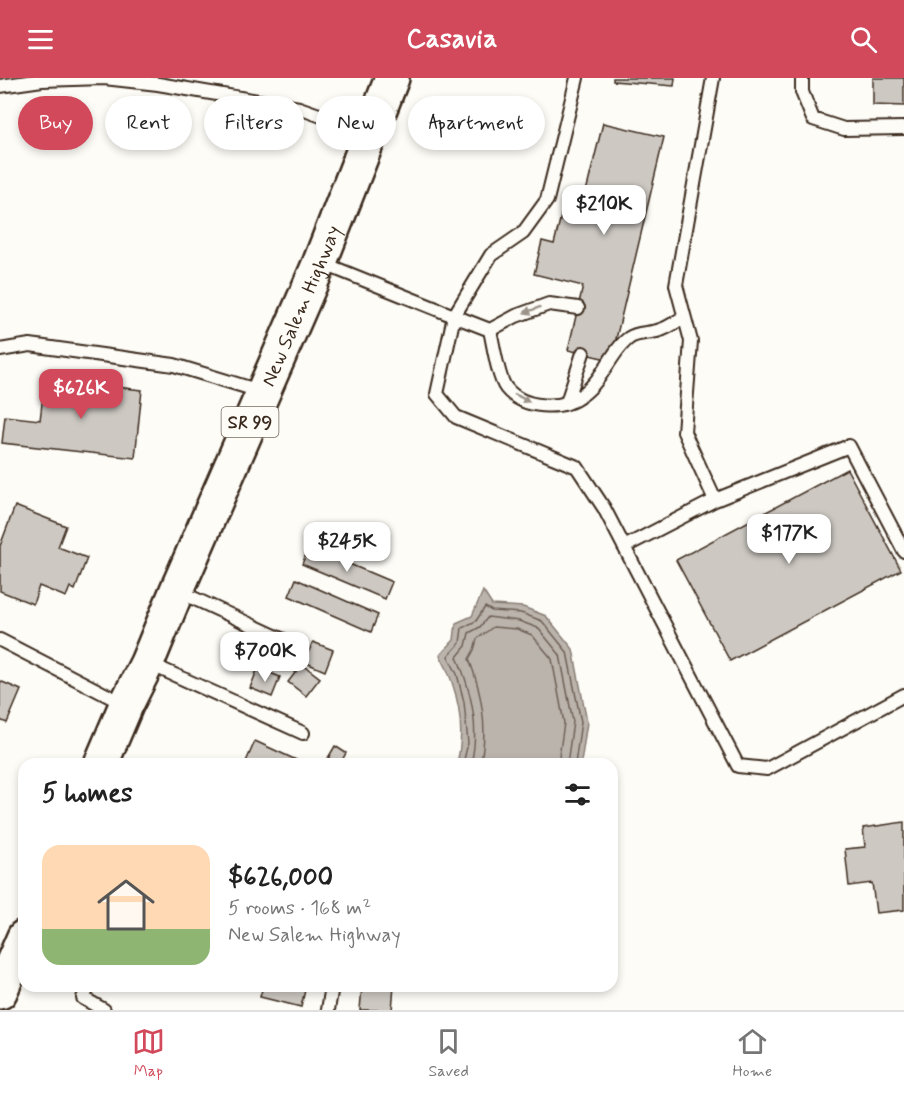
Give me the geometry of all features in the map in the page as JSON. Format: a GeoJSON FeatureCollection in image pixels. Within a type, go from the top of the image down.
{"type":"FeatureCollection","features":[{"type":"Feature","properties":{"kind":"main road","name":"New Salem Highway"},"geometry":{"type":"LineString","coordinates":[[385,96],[392,78]]}},
{"type":"Feature","properties":{"kind":"main road","name":"New Salem Highway"},"geometry":{"type":"LineString","coordinates":[[104,758],[320,262],[365,150]]}},
{"type":"Feature","properties":{"kind":"main road"},"geometry":{"type":"LineString","coordinates":[[0,992],[13,948]]}},
{"type":"Feature","properties":{"kind":"lane"},"geometry":{"type":"LineString","coordinates":[[0,86],[42,80],[104,78],[158,84],[299,108],[316,114]]}},
{"type":"Feature","properties":{"kind":"lane"},"geometry":{"type":"LineString","coordinates":[[577,78],[547,200],[523,233],[491,255],[454,315],[437,394],[456,417],[577,467],[604,508],[738,766],[767,769],[904,695]]}},
{"type":"Feature","properties":{"kind":"lane"},"geometry":{"type":"LineString","coordinates":[[713,78],[676,285],[691,341],[684,432],[716,500]]}},
{"type":"Feature","properties":{"kind":"lane"},"geometry":{"type":"LineString","coordinates":[[802,78],[802,92],[813,119],[844,129],[904,128]]}},
{"type":"Feature","properties":{"kind":"lane"},"geometry":{"type":"LineString","coordinates":[[320,262],[490,330]]}},
{"type":"Feature","properties":{"kind":"lane"},"geometry":{"type":"LineString","coordinates":[[490,330],[516,316],[549,304],[578,308]]}},
{"type":"Feature","properties":{"kind":"lane"},"geometry":{"type":"LineString","coordinates":[[490,330],[505,387],[519,398],[541,406],[567,402],[582,396],[600,377],[620,346],[631,336],[661,330],[684,317]]}},
{"type":"Feature","properties":{"kind":"lane"},"geometry":{"type":"LineString","coordinates":[[617,331],[631,336]]}},
{"type":"Feature","properties":{"kind":"lane"},"geometry":{"type":"LineString","coordinates":[[0,350],[30,345],[174,365],[264,392]]}},
{"type":"Feature","properties":{"kind":"lane"},"geometry":{"type":"LineString","coordinates":[[567,402],[583,353]]}},
{"type":"Feature","properties":{"kind":"lane"},"geometry":{"type":"LineString","coordinates":[[624,547],[716,500],[849,446],[904,551]]}},
{"type":"Feature","properties":{"kind":"lane"},"geometry":{"type":"LineString","coordinates":[[177,590],[290,643]]}},
{"type":"Feature","properties":{"kind":"lane"},"geometry":{"type":"LineString","coordinates":[[0,640],[126,705]]}},
{"type":"Feature","properties":{"kind":"lane"},"geometry":{"type":"LineString","coordinates":[[147,663],[303,733]]}},
{"type":"Feature","properties":{"kind":"lane"},"geometry":{"type":"LineString","coordinates":[[86,992],[83,998],[104,1010]]}},
{"type":"Feature","properties":{"kind":"lane"},"geometry":{"type":"LineString","coordinates":[[328,1010],[331,992]]}},
{"type":"Feature","properties":{"kind":"water"},"geometry":{"type":"Polygon","coordinates":[[[483,591],[492,605],[523,607],[546,616],[573,649],[587,722],[582,758],[458,758],[461,736],[459,708],[452,681],[440,655],[454,640],[456,623],[472,616],[483,591]]]}},
{"type":"Feature","properties":{"kind":"building"},"geometry":{"type":"Polygon","coordinates":[[[613,78],[675,78],[674,86],[613,81],[613,78]]]}},
{"type":"Feature","properties":{"kind":"building"},"geometry":{"type":"Polygon","coordinates":[[[873,78],[904,78],[904,106],[873,105],[873,78]]]}},
{"type":"Feature","properties":{"kind":"building"},"geometry":{"type":"Polygon","coordinates":[[[603,123],[664,137],[611,360],[568,350],[583,286],[534,274],[542,241],[554,244],[563,208],[581,212],[603,123]]]}},
{"type":"Feature","properties":{"kind":"building"},"geometry":{"type":"Polygon","coordinates":[[[45,379],[142,390],[135,458],[2,443],[5,416],[40,420],[45,379]]]}},
{"type":"Feature","properties":{"kind":"building"},"geometry":{"type":"Polygon","coordinates":[[[847,469],[901,570],[730,661],[676,560],[847,469]]]}},
{"type":"Feature","properties":{"kind":"building"},"geometry":{"type":"Polygon","coordinates":[[[15,506],[66,526],[58,547],[87,558],[75,590],[70,587],[66,597],[39,586],[33,604],[0,591],[0,546],[15,506]]]}},
{"type":"Feature","properties":{"kind":"building"},"geometry":{"type":"Polygon","coordinates":[[[309,547],[392,582],[385,599],[302,564],[309,547]]]}},
{"type":"Feature","properties":{"kind":"building"},"geometry":{"type":"Polygon","coordinates":[[[296,579],[378,615],[371,632],[289,596],[296,579]]]}},
{"type":"Feature","properties":{"kind":"building"},"geometry":{"type":"Polygon","coordinates":[[[313,642],[333,650],[325,671],[304,662],[313,642]]]}},
{"type":"Feature","properties":{"kind":"building"},"geometry":{"type":"Polygon","coordinates":[[[302,664],[320,678],[306,696],[288,682],[302,664]]]}},
{"type":"Feature","properties":{"kind":"building"},"geometry":{"type":"Polygon","coordinates":[[[258,668],[280,677],[272,697],[250,688],[258,668]]]}},
{"type":"Feature","properties":{"kind":"building"},"geometry":{"type":"Polygon","coordinates":[[[0,681],[21,690],[7,723],[0,720],[0,681]]]}},
{"type":"Feature","properties":{"kind":"building"},"geometry":{"type":"Polygon","coordinates":[[[255,741],[292,758],[248,758],[255,741]]]}},
{"type":"Feature","properties":{"kind":"building"},"geometry":{"type":"Polygon","coordinates":[[[335,746],[346,753],[343,758],[328,758],[335,746]]]}},
{"type":"Feature","properties":{"kind":"building"},"geometry":{"type":"Polygon","coordinates":[[[904,822],[904,910],[876,913],[872,883],[849,886],[845,849],[865,847],[863,828],[904,822]]]}},
{"type":"Feature","properties":{"kind":"building"},"geometry":{"type":"Polygon","coordinates":[[[261,992],[305,992],[301,1007],[260,997],[261,992]]]}},
{"type":"Feature","properties":{"kind":"building"},"geometry":{"type":"Polygon","coordinates":[[[362,992],[394,992],[392,1010],[360,1010],[362,992]]]}}]}
